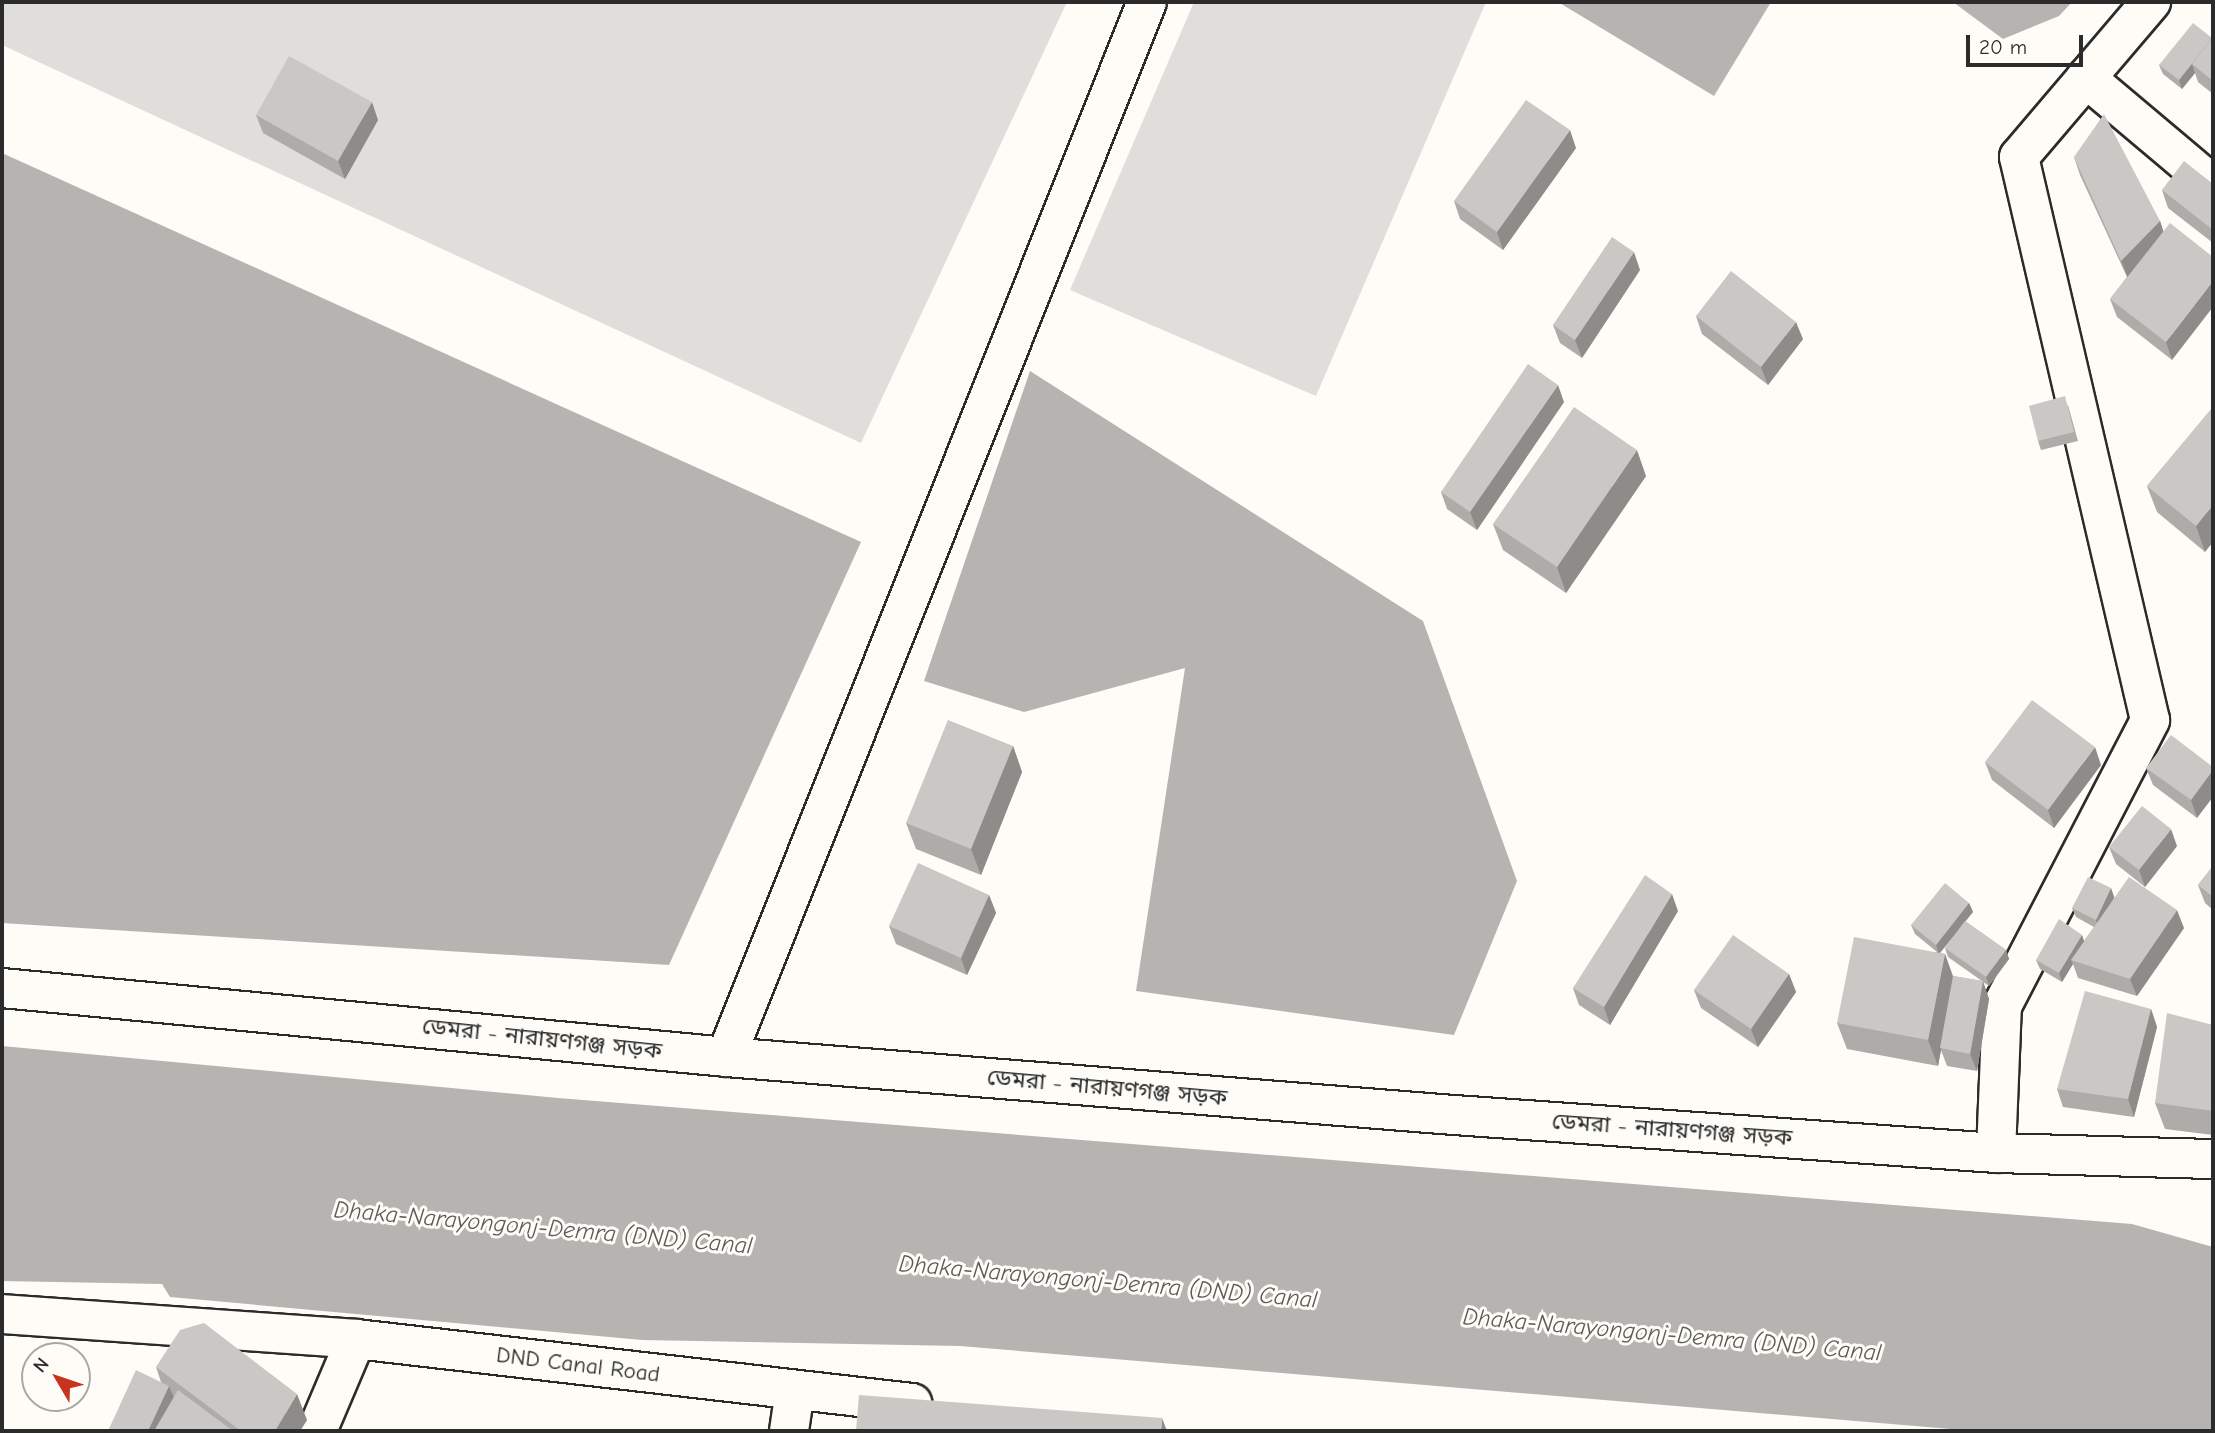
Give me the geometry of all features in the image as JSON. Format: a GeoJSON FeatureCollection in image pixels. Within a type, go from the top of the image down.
{"type":"FeatureCollection","features":[{"type":"Feature","properties":{"kind":"street"},"geometry":{"type":"LineString","coordinates":[[726,1057],[1147,2]]}},
{"type":"Feature","properties":{"kind":"street"},"geometry":{"type":"LineString","coordinates":[[1996,1153],[2002,1006],[2150,720],[2019,157],[2151,2]]}},
{"type":"Feature","properties":{"kind":"street"},"geometry":{"type":"LineString","coordinates":[[2085,78],[2213,185]]}},
{"type":"Feature","properties":{"kind":"street","name":"ডেমরা - নারায়ণগঞ্জ সড়ক"},"geometry":{"type":"LineString","coordinates":[[2,988],[726,1057],[1996,1153],[2213,1159]]}},
{"type":"Feature","properties":{"kind":"street","name":"DND Canal Road"},"geometry":{"type":"LineString","coordinates":[[2,1314],[356,1339],[947,1407]]}},
{"type":"Feature","properties":{"kind":"street"},"geometry":{"type":"LineString","coordinates":[[317,1431],[356,1339]]}},
{"type":"Feature","properties":{"kind":"street"},"geometry":{"type":"LineString","coordinates":[[789,1431],[795,1390]]}},
{"type":"Feature","properties":{"kind":"shaded area"},"geometry":{"type":"Polygon","coordinates":[[[2,2],[1067,2],[861,443],[2,45],[2,2]]]}},
{"type":"Feature","properties":{"kind":"shaded area"},"geometry":{"type":"Polygon","coordinates":[[[1194,2],[1486,2],[1316,396],[1070,290],[1194,2]]]}},
{"type":"Feature","properties":{"kind":"water"},"geometry":{"type":"Polygon","coordinates":[[[1558,2],[1771,2],[1714,96],[1558,2]]]}},
{"type":"Feature","properties":{"kind":"water"},"geometry":{"type":"Polygon","coordinates":[[[1953,2],[2072,2],[2059,16],[2003,39],[1953,2]]]}},
{"type":"Feature","properties":{"kind":"water"},"geometry":{"type":"Polygon","coordinates":[[[2,153],[861,542],[669,965],[2,923],[2,153]]]}},
{"type":"Feature","properties":{"kind":"water"},"geometry":{"type":"Polygon","coordinates":[[[1030,371],[1423,621],[1517,881],[1454,1035],[1136,991],[1185,668],[1024,712],[924,681],[1030,371]]]}},
{"type":"Feature","properties":{"kind":"water","name":"Dhaka-Narayongonj-Demra (DND) Canal"},"geometry":{"type":"Polygon","coordinates":[[[2,1046],[558,1098],[2132,1224],[2213,1247],[2213,1431],[1975,1431],[960,1346],[642,1340],[170,1297],[162,1284],[2,1281],[2,1046]]]}},
{"type":"Feature","properties":{"kind":"building"},"geometry":{"type":"Polygon","coordinates":[[[2193,23],[2212,38],[2179,80],[2159,65],[2193,23]]]}},
{"type":"Feature","properties":{"kind":"building"},"geometry":{"type":"Polygon","coordinates":[[[2213,37],[2213,81],[2192,64],[2213,37]]]}},
{"type":"Feature","properties":{"kind":"building"},"geometry":{"type":"Polygon","coordinates":[[[289,56],[372,102],[338,161],[256,115],[289,56]]]}},
{"type":"Feature","properties":{"kind":"building"},"geometry":{"type":"Polygon","coordinates":[[[1526,100],[1570,130],[1497,232],[1454,201],[1526,100]]]}},
{"type":"Feature","properties":{"kind":"building"},"geometry":{"type":"Polygon","coordinates":[[[2104,114],[2160,221],[2121,261],[2074,157],[2104,114]]]}},
{"type":"Feature","properties":{"kind":"building"},"geometry":{"type":"Polygon","coordinates":[[[2184,161],[2213,184],[2213,230],[2162,190],[2184,161]]]}},
{"type":"Feature","properties":{"kind":"building"},"geometry":{"type":"Polygon","coordinates":[[[2170,223],[2213,257],[2213,281],[2166,342],[2110,299],[2170,223]]]}},
{"type":"Feature","properties":{"kind":"building"},"geometry":{"type":"Polygon","coordinates":[[[1612,237],[1634,252],[1575,340],[1553,325],[1612,237]]]}},
{"type":"Feature","properties":{"kind":"building"},"geometry":{"type":"Polygon","coordinates":[[[1731,271],[1796,322],[1761,367],[1696,316],[1731,271]]]}},
{"type":"Feature","properties":{"kind":"building"},"geometry":{"type":"Polygon","coordinates":[[[1528,364],[1558,385],[1470,512],[1441,492],[1528,364]]]}},
{"type":"Feature","properties":{"kind":"building"},"geometry":{"type":"Polygon","coordinates":[[[2065,396],[2074,432],[2038,441],[2029,406],[2065,396]]]}},
{"type":"Feature","properties":{"kind":"building"},"geometry":{"type":"Polygon","coordinates":[[[1574,407],[1637,450],[1557,567],[1493,524],[1574,407]]]}},
{"type":"Feature","properties":{"kind":"building"},"geometry":{"type":"Polygon","coordinates":[[[2213,407],[2213,505],[2196,526],[2147,486],[2213,407]]]}},
{"type":"Feature","properties":{"kind":"building"},"geometry":{"type":"Polygon","coordinates":[[[2032,700],[2095,747],[2048,810],[1985,762],[2032,700]]]}},
{"type":"Feature","properties":{"kind":"building"},"geometry":{"type":"Polygon","coordinates":[[[948,720],[1013,746],[971,849],[906,823],[948,720]]]}},
{"type":"Feature","properties":{"kind":"building"},"geometry":{"type":"Polygon","coordinates":[[[2171,735],[2213,767],[2191,800],[2146,768],[2171,735]]]}},
{"type":"Feature","properties":{"kind":"building"},"geometry":{"type":"Polygon","coordinates":[[[2142,806],[2171,829],[2139,870],[2109,847],[2142,806]]]}},
{"type":"Feature","properties":{"kind":"building"},"geometry":{"type":"Polygon","coordinates":[[[918,863],[989,895],[961,958],[889,926],[918,863]]]}},
{"type":"Feature","properties":{"kind":"building"},"geometry":{"type":"Polygon","coordinates":[[[2213,866],[2213,897],[2198,885],[2213,866]]]}},
{"type":"Feature","properties":{"kind":"building"},"geometry":{"type":"Polygon","coordinates":[[[1645,875],[1672,894],[1604,1007],[1573,988],[1645,875]]]}},
{"type":"Feature","properties":{"kind":"building"},"geometry":{"type":"Polygon","coordinates":[[[2088,877],[2111,888],[2096,920],[2072,908],[2088,877]]]}},
{"type":"Feature","properties":{"kind":"building"},"geometry":{"type":"Polygon","coordinates":[[[2129,877],[2177,910],[2130,979],[2071,960],[2129,877]]]}},
{"type":"Feature","properties":{"kind":"building"},"geometry":{"type":"Polygon","coordinates":[[[1945,883],[1969,903],[1936,945],[1911,925],[1945,883]]]}},
{"type":"Feature","properties":{"kind":"building"},"geometry":{"type":"Polygon","coordinates":[[[2059,919],[2082,935],[2059,973],[2036,960],[2059,919]]]}},
{"type":"Feature","properties":{"kind":"building"},"geometry":{"type":"Polygon","coordinates":[[[1965,921],[2006,950],[1986,977],[1945,948],[1965,921]]]}},
{"type":"Feature","properties":{"kind":"building"},"geometry":{"type":"Polygon","coordinates":[[[1733,935],[1789,974],[1751,1029],[1694,990],[1733,935]]]}},
{"type":"Feature","properties":{"kind":"building"},"geometry":{"type":"Polygon","coordinates":[[[1854,937],[1945,954],[1928,1040],[1837,1023],[1854,937]]]}},
{"type":"Feature","properties":{"kind":"building"},"geometry":{"type":"Polygon","coordinates":[[[1953,976],[1983,981],[1970,1054],[1940,1048],[1953,976]]]}},
{"type":"Feature","properties":{"kind":"building"},"geometry":{"type":"Polygon","coordinates":[[[2085,991],[2151,1009],[2128,1099],[2057,1089],[2085,991]]]}},
{"type":"Feature","properties":{"kind":"building"},"geometry":{"type":"Polygon","coordinates":[[[2167,1013],[2213,1025],[2213,1111],[2155,1103],[2167,1013]]]}},
{"type":"Feature","properties":{"kind":"building"},"geometry":{"type":"Polygon","coordinates":[[[204,1323],[297,1394],[275,1431],[241,1431],[156,1367],[180,1330],[204,1323]]]}},
{"type":"Feature","properties":{"kind":"building"},"geometry":{"type":"Polygon","coordinates":[[[136,1370],[169,1386],[148,1431],[108,1431],[136,1370]]]}},
{"type":"Feature","properties":{"kind":"building"},"geometry":{"type":"Polygon","coordinates":[[[178,1390],[233,1431],[154,1431],[178,1390]]]}},
{"type":"Feature","properties":{"kind":"building"},"geometry":{"type":"Polygon","coordinates":[[[859,1395],[1162,1418],[1161,1431],[856,1431],[859,1395]]]}}]}
